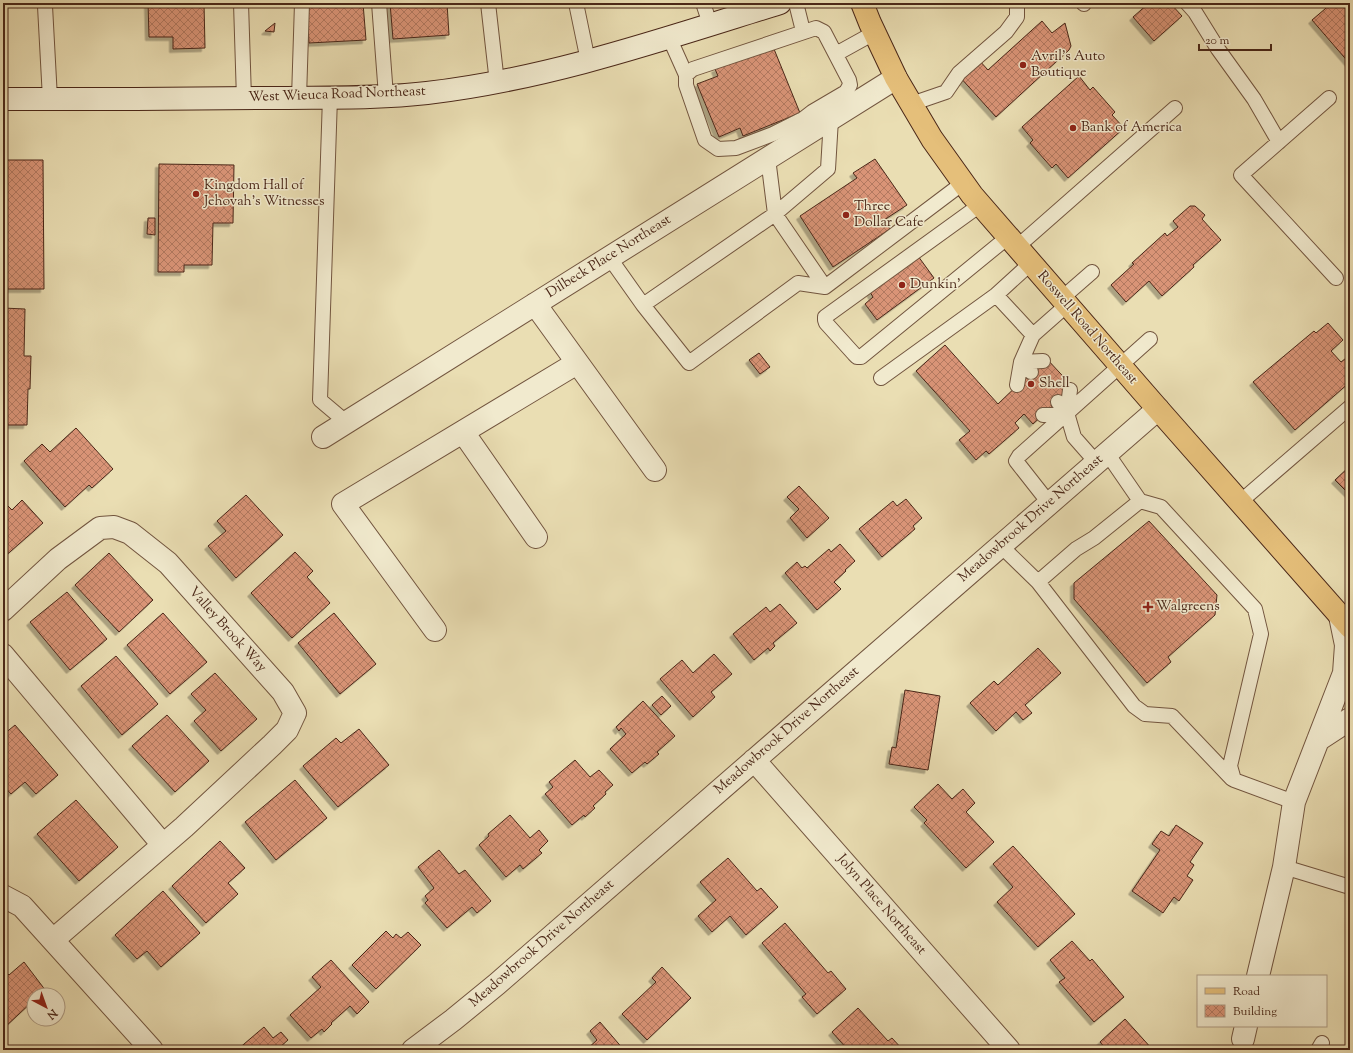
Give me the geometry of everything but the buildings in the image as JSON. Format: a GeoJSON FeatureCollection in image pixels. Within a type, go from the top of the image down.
{"type":"FeatureCollection","features":[{"type":"Feature","properties":{"kind":"main road","name":"Roswell Road Northeast"},"geometry":{"type":"LineString","coordinates":[[862,3],[874,33],[896,78],[932,140],[980,205],[1240,502],[1347,617]]}},
{"type":"Feature","properties":{"kind":"street","name":"West Wieuca Road Northeast"},"geometry":{"type":"LineString","coordinates":[[3,99],[299,98],[386,96],[427,93],[497,83],[588,61],[780,3]]}},
{"type":"Feature","properties":{"kind":"street","name":"Dilbeck Place Northeast"},"geometry":{"type":"LineString","coordinates":[[323,436],[768,158],[821,119],[896,78]]}},
{"type":"Feature","properties":{"kind":"street"},"geometry":{"type":"LineString","coordinates":[[535,304],[655,470]]}},
{"type":"Feature","properties":{"kind":"street"},"geometry":{"type":"LineString","coordinates":[[435,630],[343,504],[578,363]]}},
{"type":"Feature","properties":{"kind":"street","name":"Meadowbrook Drive Northeast"},"geometry":{"type":"LineString","coordinates":[[413,1050],[497,984],[1158,409]]}},
{"type":"Feature","properties":{"kind":"street"},"geometry":{"type":"LineString","coordinates":[[463,432],[536,537]]}},
{"type":"Feature","properties":{"kind":"street","name":"Valley Brook Way"},"geometry":{"type":"LineString","coordinates":[[3,610],[58,559],[100,528],[114,526],[130,533],[168,563],[283,692],[295,713],[287,730],[232,782],[163,845],[53,940]]}},
{"type":"Feature","properties":{"kind":"street"},"geometry":{"type":"LineString","coordinates":[[1258,975],[1284,867],[1294,802],[1344,673],[1347,617]]}},
{"type":"Feature","properties":{"kind":"street"},"geometry":{"type":"LineString","coordinates":[[3,655],[163,845]]}},
{"type":"Feature","properties":{"kind":"street"},"geometry":{"type":"LineString","coordinates":[[1318,740],[1350,719]]}},
{"type":"Feature","properties":{"kind":"street","name":"Jolyn Place Northeast"},"geometry":{"type":"LineString","coordinates":[[754,760],[1009,1050]]}},
{"type":"Feature","properties":{"kind":"street"},"geometry":{"type":"LineString","coordinates":[[3,896],[22,906],[152,1050]]}},
{"type":"Feature","properties":{"kind":"lane"},"geometry":{"type":"LineString","coordinates":[[241,3],[244,98]]}},
{"type":"Feature","properties":{"kind":"lane"},"geometry":{"type":"LineString","coordinates":[[299,98],[302,3]]}},
{"type":"Feature","properties":{"kind":"lane"},"geometry":{"type":"LineString","coordinates":[[379,3],[386,96]]}},
{"type":"Feature","properties":{"kind":"lane"},"geometry":{"type":"LineString","coordinates":[[488,3],[497,83]]}},
{"type":"Feature","properties":{"kind":"lane"},"geometry":{"type":"LineString","coordinates":[[576,3],[588,61]]}},
{"type":"Feature","properties":{"kind":"lane"},"geometry":{"type":"LineString","coordinates":[[703,3],[710,24]]}},
{"type":"Feature","properties":{"kind":"lane"},"geometry":{"type":"LineString","coordinates":[[796,3],[802,31]]}},
{"type":"Feature","properties":{"kind":"lane"},"geometry":{"type":"LineString","coordinates":[[911,104],[946,92],[959,73],[1006,32],[1017,17],[1017,3]]}},
{"type":"Feature","properties":{"kind":"lane"},"geometry":{"type":"LineString","coordinates":[[1187,3],[1195,12],[1218,49],[1254,99],[1279,142]]}},
{"type":"Feature","properties":{"kind":"lane"},"geometry":{"type":"LineString","coordinates":[[45,6],[50,99]]}},
{"type":"Feature","properties":{"kind":"lane"},"geometry":{"type":"LineString","coordinates":[[669,37],[686,75],[686,85],[705,140],[718,149],[736,148],[773,134],[803,119],[821,119],[846,92],[850,85],[849,80],[824,32],[816,28],[802,31],[693,70],[686,75]]}},
{"type":"Feature","properties":{"kind":"lane"},"geometry":{"type":"LineString","coordinates":[[836,54],[874,33]]}},
{"type":"Feature","properties":{"kind":"lane"},"geometry":{"type":"LineString","coordinates":[[330,97],[320,400],[346,422]]}},
{"type":"Feature","properties":{"kind":"lane"},"geometry":{"type":"LineString","coordinates":[[1329,98],[1241,175],[1336,278]]}},
{"type":"Feature","properties":{"kind":"lane"},"geometry":{"type":"LineString","coordinates":[[980,205],[825,317],[826,323],[857,357],[861,357],[1012,242],[1175,108]]}},
{"type":"Feature","properties":{"kind":"lane"},"geometry":{"type":"LineString","coordinates":[[643,305],[775,214],[828,169],[821,119]]}},
{"type":"Feature","properties":{"kind":"lane"},"geometry":{"type":"LineString","coordinates":[[768,158],[775,214],[825,287]]}},
{"type":"Feature","properties":{"kind":"lane"},"geometry":{"type":"LineString","coordinates":[[609,257],[643,305],[689,363],[798,283],[825,287],[963,183]]}},
{"type":"Feature","properties":{"kind":"lane"},"geometry":{"type":"LineString","coordinates":[[881,378],[996,294],[1031,263]]}},
{"type":"Feature","properties":{"kind":"lane"},"geometry":{"type":"LineString","coordinates":[[1017,385],[1021,362],[1033,335],[1092,272]]}},
{"type":"Feature","properties":{"kind":"lane"},"geometry":{"type":"LineString","coordinates":[[996,294],[1033,335]]}},
{"type":"Feature","properties":{"kind":"lane"},"geometry":{"type":"LineString","coordinates":[[1049,503],[1016,461],[1019,456],[1150,339]]}},
{"type":"Feature","properties":{"kind":"lane"},"geometry":{"type":"LineString","coordinates":[[1021,362],[1043,361]]}},
{"type":"Feature","properties":{"kind":"lane"},"geometry":{"type":"LineString","coordinates":[[1021,362],[1031,372]]}},
{"type":"Feature","properties":{"kind":"lane"},"geometry":{"type":"LineString","coordinates":[[1067,413],[1070,390]]}},
{"type":"Feature","properties":{"kind":"lane"},"geometry":{"type":"LineString","coordinates":[[1058,402],[1067,413],[1074,437],[1102,458],[1140,501],[1161,507],[1254,609],[1262,634],[1230,766],[1234,780]]}},
{"type":"Feature","properties":{"kind":"lane"},"geometry":{"type":"LineString","coordinates":[[1240,502],[1350,407]]}},
{"type":"Feature","properties":{"kind":"lane"},"geometry":{"type":"LineString","coordinates":[[1043,415],[1067,413]]}},
{"type":"Feature","properties":{"kind":"lane"},"geometry":{"type":"LineString","coordinates":[[1038,582],[1076,549],[1085,544],[1140,501]]}},
{"type":"Feature","properties":{"kind":"lane"},"geometry":{"type":"LineString","coordinates":[[1000,545],[1038,582],[1134,706],[1144,714],[1172,716],[1234,780],[1294,802]]}},
{"type":"Feature","properties":{"kind":"lane"},"geometry":{"type":"LineString","coordinates":[[1284,867],[1350,887]]}},
{"type":"Feature","properties":{"kind":"place","name":"Avril's Auto Boutique"},"geometry":{"type":"Point","coordinates":[1023,65]}},
{"type":"Feature","properties":{"kind":"place","name":"Bank of America"},"geometry":{"type":"Point","coordinates":[1073,128]}},
{"type":"Feature","properties":{"kind":"place","name":"Kingdom Hall of Jehovah’s Witnesses"},"geometry":{"type":"Point","coordinates":[196,194]}},
{"type":"Feature","properties":{"kind":"place","name":"Three Dollar Cafe"},"geometry":{"type":"Point","coordinates":[846,215]}},
{"type":"Feature","properties":{"kind":"place","name":"Dunkin'"},"geometry":{"type":"Point","coordinates":[902,285]}},
{"type":"Feature","properties":{"kind":"place","name":"Shell"},"geometry":{"type":"Point","coordinates":[1031,384]}},
{"type":"Feature","properties":{"kind":"place","name":"Walgreens"},"geometry":{"type":"Point","coordinates":[1148,607]}}]}
